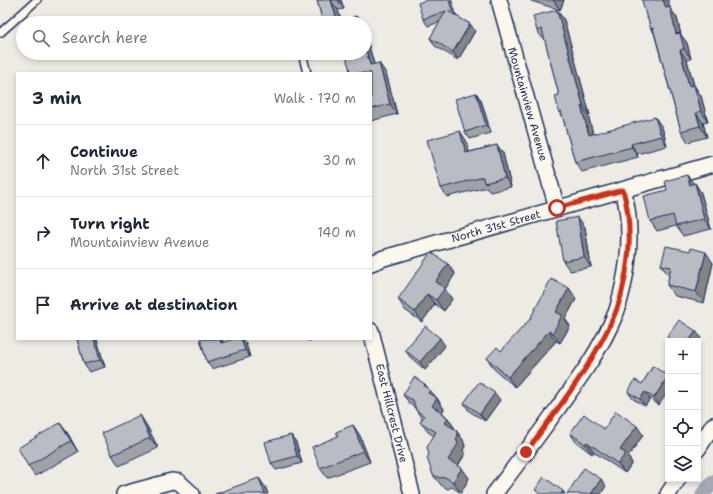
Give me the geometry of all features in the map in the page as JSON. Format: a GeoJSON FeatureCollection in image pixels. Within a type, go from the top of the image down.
{"type":"FeatureCollection","features":[{"type":"Feature","properties":{"kind":"street","name":"Mountainview Avenue"},"geometry":{"type":"LineString","coordinates":[[499,0],[557,208]]}},
{"type":"Feature","properties":{"kind":"street","name":"North 31st Street"},"geometry":{"type":"LineString","coordinates":[[372,263],[713,164]]}},
{"type":"Feature","properties":{"kind":"street"},"geometry":{"type":"LineString","coordinates":[[494,494],[575,385],[599,346],[615,315],[623,286],[629,254],[630,232],[628,207],[623,190]]}},
{"type":"Feature","properties":{"kind":"street","name":"East Hillcrest Drive"},"geometry":{"type":"LineString","coordinates":[[372,335],[412,494]]}},
{"type":"Feature","properties":{"kind":"street"},"geometry":{"type":"LineString","coordinates":[[700,446],[713,425]]}},
{"type":"Feature","properties":{"kind":"street"},"geometry":{"type":"LineString","coordinates":[[124,494],[172,481],[178,482],[192,494]]}},
{"type":"Feature","properties":{"kind":"street"},"geometry":{"type":"LineString","coordinates":[[668,494],[676,482]]}},
{"type":"Feature","properties":{"kind":"lane"},"geometry":{"type":"LineString","coordinates":[[19,16],[37,0]]}},
{"type":"Feature","properties":{"kind":"lane"},"geometry":{"type":"LineString","coordinates":[[0,33],[16,19]]}},
{"type":"Feature","properties":{"kind":"lane"},"geometry":{"type":"LineString","coordinates":[[304,60],[307,72]]}},
{"type":"Feature","properties":{"kind":"building"},"geometry":{"type":"Polygon","coordinates":[[[317,0],[333,0],[331,1],[336,16],[321,16],[317,0]]]}},
{"type":"Feature","properties":{"kind":"building"},"geometry":{"type":"Polygon","coordinates":[[[427,0],[449,0],[452,10],[448,11],[470,24],[453,52],[430,38],[446,11],[423,19],[418,3],[427,0]]]}},
{"type":"Feature","properties":{"kind":"building"},"geometry":{"type":"Polygon","coordinates":[[[642,0],[663,0],[666,8],[670,7],[676,34],[680,33],[684,49],[680,50],[689,86],[694,85],[701,111],[696,113],[700,126],[681,131],[653,28],[651,29],[642,0]]]}},
{"type":"Feature","properties":{"kind":"building"},"geometry":{"type":"Polygon","coordinates":[[[557,10],[583,105],[581,106],[589,135],[655,117],[661,136],[631,144],[632,147],[575,162],[561,111],[559,112],[555,96],[559,95],[542,29],[537,31],[533,16],[557,10]]]}},
{"type":"Feature","properties":{"kind":"building"},"geometry":{"type":"Polygon","coordinates":[[[347,60],[369,60],[370,65],[379,63],[390,104],[372,109],[372,72],[349,72],[347,60]]]}},
{"type":"Feature","properties":{"kind":"building"},"geometry":{"type":"Polygon","coordinates":[[[476,93],[486,125],[465,132],[455,99],[476,93]]]}},
{"type":"Feature","properties":{"kind":"building"},"geometry":{"type":"Polygon","coordinates":[[[460,131],[466,153],[497,145],[505,178],[484,183],[483,177],[441,188],[427,140],[460,131]]]}},
{"type":"Feature","properties":{"kind":"building"},"geometry":{"type":"Polygon","coordinates":[[[687,175],[690,185],[695,183],[704,219],[676,226],[673,215],[650,221],[644,196],[667,190],[665,181],[687,175]]]}},
{"type":"Feature","properties":{"kind":"building"},"geometry":{"type":"Polygon","coordinates":[[[578,217],[584,257],[563,261],[556,221],[578,217]]]}},
{"type":"Feature","properties":{"kind":"building"},"geometry":{"type":"Polygon","coordinates":[[[666,246],[690,251],[691,248],[706,252],[696,292],[667,285],[671,267],[661,265],[666,246]]]}},
{"type":"Feature","properties":{"kind":"building"},"geometry":{"type":"Polygon","coordinates":[[[431,252],[448,264],[435,282],[445,288],[436,300],[427,294],[415,312],[398,299],[431,252]]]}},
{"type":"Feature","properties":{"kind":"building"},"geometry":{"type":"Polygon","coordinates":[[[551,279],[569,288],[556,312],[562,315],[553,333],[549,331],[508,377],[487,358],[497,347],[501,351],[530,319],[551,279]]]}},
{"type":"Feature","properties":{"kind":"building"},"geometry":{"type":"Polygon","coordinates":[[[679,320],[696,331],[691,338],[667,337],[679,320]]]}},
{"type":"Feature","properties":{"kind":"building"},"geometry":{"type":"Polygon","coordinates":[[[425,326],[440,338],[420,362],[405,350],[425,326]]]}},
{"type":"Feature","properties":{"kind":"building"},"geometry":{"type":"Polygon","coordinates":[[[77,340],[94,340],[100,360],[84,364],[77,340]]]}},
{"type":"Feature","properties":{"kind":"building"},"geometry":{"type":"Polygon","coordinates":[[[200,340],[220,340],[221,343],[230,340],[241,340],[245,350],[207,362],[200,340]]]}},
{"type":"Feature","properties":{"kind":"building"},"geometry":{"type":"Polygon","coordinates":[[[653,366],[665,374],[665,381],[654,398],[645,392],[640,399],[628,392],[635,380],[642,384],[653,366]]]}},
{"type":"Feature","properties":{"kind":"building"},"geometry":{"type":"Polygon","coordinates":[[[414,377],[425,384],[424,386],[430,390],[428,393],[437,398],[432,406],[448,418],[445,423],[456,430],[458,436],[456,439],[458,444],[448,460],[462,468],[453,482],[445,477],[440,478],[433,475],[427,458],[429,455],[427,447],[436,432],[420,422],[424,416],[416,410],[413,400],[403,395],[414,377]]]}},
{"type":"Feature","properties":{"kind":"building"},"geometry":{"type":"Polygon","coordinates":[[[479,382],[495,393],[480,414],[464,403],[479,382]]]}},
{"type":"Feature","properties":{"kind":"building"},"geometry":{"type":"Polygon","coordinates":[[[616,411],[637,426],[620,450],[626,453],[618,464],[587,442],[585,444],[570,433],[584,414],[604,429],[616,411]]]}},
{"type":"Feature","properties":{"kind":"building"},"geometry":{"type":"Polygon","coordinates":[[[140,415],[150,438],[112,455],[102,433],[140,415]]]}},
{"type":"Feature","properties":{"kind":"building"},"geometry":{"type":"Polygon","coordinates":[[[60,423],[71,441],[28,466],[18,448],[60,423]]]}},
{"type":"Feature","properties":{"kind":"building"},"geometry":{"type":"Polygon","coordinates":[[[353,425],[363,451],[320,468],[312,447],[338,436],[336,432],[353,425]]]}},
{"type":"Feature","properties":{"kind":"building"},"geometry":{"type":"Polygon","coordinates":[[[291,435],[297,456],[271,463],[265,442],[291,435]]]}},
{"type":"Feature","properties":{"kind":"building"},"geometry":{"type":"Polygon","coordinates":[[[584,468],[601,479],[591,494],[567,494],[584,468]]]}},
{"type":"Feature","properties":{"kind":"building"},"geometry":{"type":"Polygon","coordinates":[[[544,477],[563,491],[561,494],[540,494],[535,490],[544,477]]]}},
{"type":"Feature","properties":{"kind":"building"},"geometry":{"type":"Polygon","coordinates":[[[259,478],[265,494],[215,494],[259,478]]]}},
{"type":"Feature","properties":{"kind":"waterway"},"geometry":{"type":"LineString","coordinates":[[703,494],[713,482]]}},
{"type":"Feature","properties":{"kind":"route"},"geometry":{"type":"LineString","coordinates":[[526,452],[575,385],[599,346],[615,315],[623,286],[629,254],[630,232],[628,207],[623,190],[557,208]]}}]}
